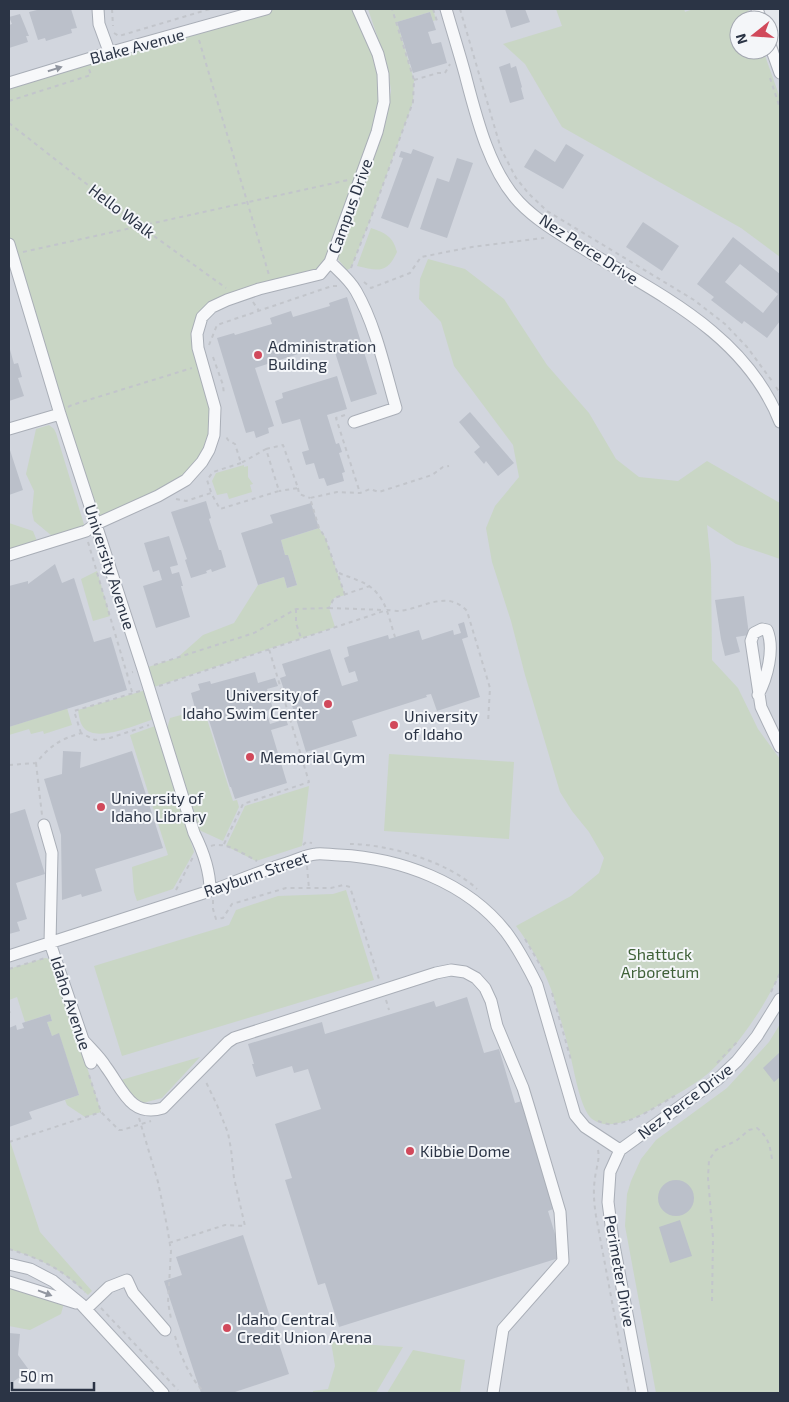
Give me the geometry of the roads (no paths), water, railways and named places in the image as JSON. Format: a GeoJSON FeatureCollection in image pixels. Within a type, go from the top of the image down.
{"type":"FeatureCollection","features":[{"type":"Feature","properties":{"kind":"street"},"geometry":{"type":"LineString","coordinates":[[98,9],[99,24],[110,54]]}},
{"type":"Feature","properties":{"kind":"street","name":"Blake Avenue"},"geometry":{"type":"LineString","coordinates":[[9,84],[196,30],[242,12],[266,9]]}},
{"type":"Feature","properties":{"kind":"street","name":"Campus Drive"},"geometry":{"type":"LineString","coordinates":[[9,556],[91,528],[158,496],[186,480],[202,462],[209,450],[214,435],[215,408],[198,348],[198,334],[202,316],[212,307],[237,296],[320,274],[330,262],[381,117],[384,88],[378,54],[358,9]]}},
{"type":"Feature","properties":{"kind":"street","name":"Nez Perce Drive"},"geometry":{"type":"LineString","coordinates":[[446,9],[489,150],[501,178],[519,202],[552,230],[691,313],[720,337],[764,390],[780,422]]}},
{"type":"Feature","properties":{"kind":"street"},"geometry":{"type":"LineString","coordinates":[[775,60],[780,73]]}},
{"type":"Feature","properties":{"kind":"street","name":"University Avenue"},"geometry":{"type":"LineString","coordinates":[[10,248],[60,414],[91,528],[151,688],[159,721],[194,833],[202,849],[210,879],[210,890]]}},
{"type":"Feature","properties":{"kind":"street"},"geometry":{"type":"LineString","coordinates":[[330,262],[356,290],[371,325],[396,408],[350,418]]}},
{"type":"Feature","properties":{"kind":"street"},"geometry":{"type":"LineString","coordinates":[[9,429],[60,414]]}},
{"type":"Feature","properties":{"kind":"street"},"geometry":{"type":"LineString","coordinates":[[758,695],[766,680],[770,637],[767,630],[762,629],[754,633],[751,641],[758,695],[761,707],[780,747]]}},
{"type":"Feature","properties":{"kind":"street"},"geometry":{"type":"LineString","coordinates":[[44,825],[52,853],[50,943]]}},
{"type":"Feature","properties":{"kind":"street","name":"Rayburn Street"},"geometry":{"type":"LineString","coordinates":[[9,956],[315,854],[364,856],[408,866],[458,891],[492,917],[506,932],[527,966],[536,985],[578,1120],[585,1128],[620,1150]]}},
{"type":"Feature","properties":{"kind":"street","name":"Idaho Avenue"},"geometry":{"type":"LineString","coordinates":[[50,943],[91,1063]]}},
{"type":"Feature","properties":{"kind":"street"},"geometry":{"type":"LineString","coordinates":[[83,1040],[106,1066],[129,1100],[138,1108],[148,1111],[163,1108],[234,1038],[451,970],[465,972],[476,978],[485,988],[491,1001],[497,1026],[525,1095],[560,1212],[563,1261],[503,1328],[493,1393]]}},
{"type":"Feature","properties":{"kind":"street","name":"Nez Perce Drive"},"geometry":{"type":"LineString","coordinates":[[620,1150],[718,1079],[737,1061],[757,1036],[780,999]]}},
{"type":"Feature","properties":{"kind":"street","name":"Perimeter Drive"},"geometry":{"type":"LineString","coordinates":[[620,1150],[610,1172],[608,1202],[613,1240],[642,1393]]}},
{"type":"Feature","properties":{"kind":"street"},"geometry":{"type":"LineString","coordinates":[[9,1264],[30,1269],[53,1281],[84,1307],[163,1393]]}},
{"type":"Feature","properties":{"kind":"street"},"geometry":{"type":"LineString","coordinates":[[84,1307],[109,1287],[127,1280],[133,1293],[171,1330]]}},
{"type":"Feature","properties":{"kind":"street"},"geometry":{"type":"LineString","coordinates":[[9,1282],[84,1307]]}},
{"type":"Feature","properties":{"kind":"place","name":"Administration Building"},"geometry":{"type":"Point","coordinates":[258,355]}},
{"type":"Feature","properties":{"kind":"place","name":"University of Idaho Swim Center"},"geometry":{"type":"Point","coordinates":[328,704]}},
{"type":"Feature","properties":{"kind":"place","name":"University of Idaho"},"geometry":{"type":"Point","coordinates":[394,725]}},
{"type":"Feature","properties":{"kind":"place","name":"Memorial Gym"},"geometry":{"type":"Point","coordinates":[250,757]}},
{"type":"Feature","properties":{"kind":"place","name":"University of Idaho Library"},"geometry":{"type":"Point","coordinates":[101,807]}},
{"type":"Feature","properties":{"kind":"place","name":"Kibbie Dome"},"geometry":{"type":"Point","coordinates":[410,1151]}},
{"type":"Feature","properties":{"kind":"place","name":"Idaho Central Credit Union Arena"},"geometry":{"type":"Point","coordinates":[227,1328]}},
{"type":"Feature","properties":{"kind":"park label","name":"Shattuck Arboretum"},"geometry":{"type":"Point","coordinates":[660,963]}}]}
